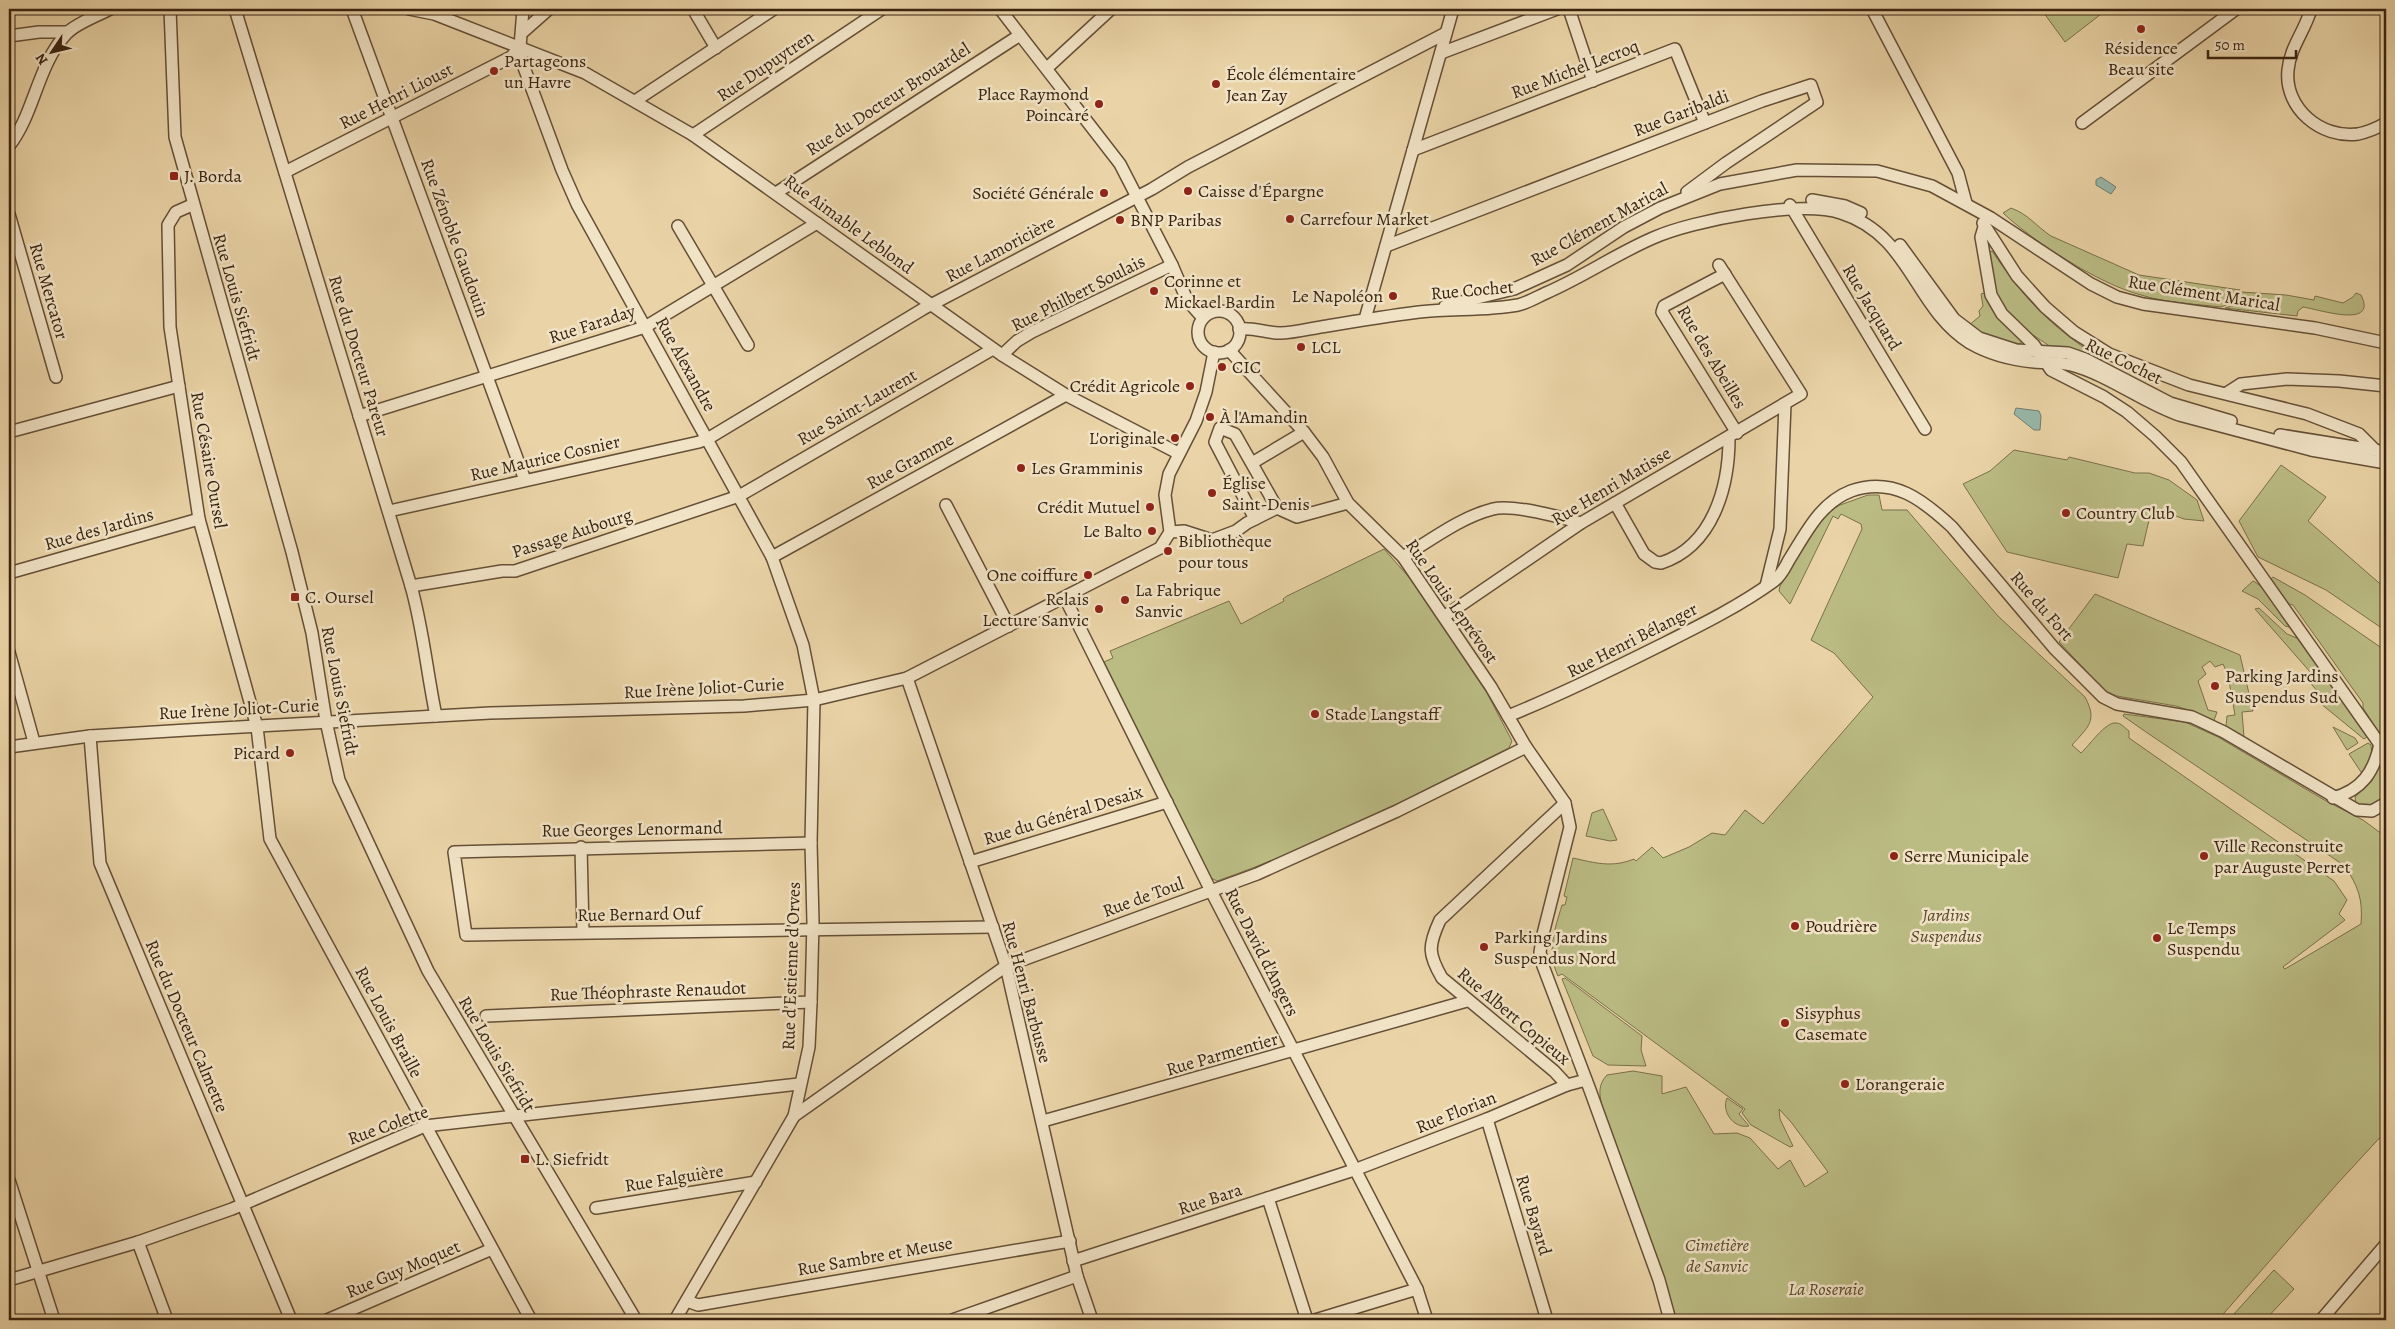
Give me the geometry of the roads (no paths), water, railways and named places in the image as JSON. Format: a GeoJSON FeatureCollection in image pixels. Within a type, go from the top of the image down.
{"type":"FeatureCollection","features":[{"type":"Feature","properties":{"kind":"street"},"geometry":{"type":"LineString","coordinates":[[9,146],[19,134],[52,53],[68,32],[110,9]]}},
{"type":"Feature","properties":{"kind":"street","name":"Rue Louis Siefridt"},"geometry":{"type":"LineString","coordinates":[[170,9],[175,137],[192,205],[292,552],[312,633],[326,721],[339,780],[398,911],[428,971],[636,1320]]}},
{"type":"Feature","properties":{"kind":"street","name":"Rue du Docteur Pareur"},"geometry":{"type":"LineString","coordinates":[[235,9],[419,612],[424,652],[436,716]]}},
{"type":"Feature","properties":{"kind":"street","name":"Rue Zénoble Gaudouin"},"geometry":{"type":"LineString","coordinates":[[352,9],[525,480]]}},
{"type":"Feature","properties":{"kind":"street","name":"Rue Aimable Leblond"},"geometry":{"type":"LineString","coordinates":[[409,9],[434,14],[585,73],[635,101],[693,135],[998,352],[1066,395],[1178,453]]}},
{"type":"Feature","properties":{"kind":"street"},"geometry":{"type":"LineString","coordinates":[[520,47],[523,32],[523,9]]}},
{"type":"Feature","properties":{"kind":"street"},"geometry":{"type":"LineString","coordinates":[[523,32],[548,9]]}},
{"type":"Feature","properties":{"kind":"street"},"geometry":{"type":"LineString","coordinates":[[693,9],[716,48]]}},
{"type":"Feature","properties":{"kind":"street"},"geometry":{"type":"LineString","coordinates":[[635,101],[774,9]]}},
{"type":"Feature","properties":{"kind":"street","name":"Rue Dupuytren"},"geometry":{"type":"LineString","coordinates":[[693,135],[882,9]]}},
{"type":"Feature","properties":{"kind":"street"},"geometry":{"type":"LineString","coordinates":[[1000,9],[1116,157],[1172,265],[1187,300],[1203,318]]}},
{"type":"Feature","properties":{"kind":"street"},"geometry":{"type":"LineString","coordinates":[[1047,68],[1111,9]]}},
{"type":"Feature","properties":{"kind":"street"},"geometry":{"type":"LineString","coordinates":[[1365,319],[1453,9]]}},
{"type":"Feature","properties":{"kind":"street"},"geometry":{"type":"LineString","coordinates":[[1441,53],[1557,9]]}},
{"type":"Feature","properties":{"kind":"street"},"geometry":{"type":"LineString","coordinates":[[1569,9],[1593,80]]}},
{"type":"Feature","properties":{"kind":"street"},"geometry":{"type":"LineString","coordinates":[[1872,9],[1958,173],[1966,203],[1980,211],[1984,226],[2018,276],[2045,307],[2074,332],[2109,354],[2189,385],[2307,414],[2359,434],[2372,454]]}},
{"type":"Feature","properties":{"kind":"street"},"geometry":{"type":"LineString","coordinates":[[2082,123],[2236,9]]}},
{"type":"Feature","properties":{"kind":"street"},"geometry":{"type":"LineString","coordinates":[[2311,9],[2308,20],[2291,51],[2288,72],[2292,97],[2301,112],[2325,130],[2340,134],[2356,134],[2373,130],[2386,123]]}},
{"type":"Feature","properties":{"kind":"street"},"geometry":{"type":"LineString","coordinates":[[9,36],[39,32],[68,32]]}},
{"type":"Feature","properties":{"kind":"street","name":"Rue Lamoricière"},"geometry":{"type":"LineString","coordinates":[[708,438],[932,305],[1137,197],[1188,167],[1446,33]]}},
{"type":"Feature","properties":{"kind":"street","name":"Rue du Docteur Brouardel"},"geometry":{"type":"LineString","coordinates":[[776,193],[1020,35]]}},
{"type":"Feature","properties":{"kind":"street","name":"Rue Henri Lioust"},"geometry":{"type":"LineString","coordinates":[[285,172],[511,57],[520,47]]}},
{"type":"Feature","properties":{"kind":"street","name":"Rue Alexandre"},"geometry":{"type":"LineString","coordinates":[[520,47],[522,62],[573,196],[772,557],[803,645],[814,700]]}},
{"type":"Feature","properties":{"kind":"street","name":"Rue Michel Lecroq"},"geometry":{"type":"LineString","coordinates":[[1413,150],[1675,49],[1705,123]]}},
{"type":"Feature","properties":{"kind":"street","name":"Rue Garibaldi"},"geometry":{"type":"LineString","coordinates":[[1386,246],[1705,123],[1811,85],[1817,102],[1726,163],[1675,201]]}},
{"type":"Feature","properties":{"kind":"street","name":"Rue Clément Marical"},"geometry":{"type":"LineString","coordinates":[[1423,311],[1514,289],[1566,265],[1624,227],[1675,201],[1720,184],[1797,170],[1877,171],[1932,186],[1966,203]]}},
{"type":"Feature","properties":{"kind":"street","name":"Rue Cochet"},"geometry":{"type":"LineString","coordinates":[[1239,329],[1252,328],[1280,334],[1423,311],[1499,308],[1521,304],[1562,286],[1652,238],[1674,230],[1788,208],[1812,200],[1830,202],[1863,214],[1882,226],[1899,243],[1961,331],[1997,345],[2043,357],[2068,353],[2085,359],[2170,403],[2256,428],[2372,454],[2386,452]]}},
{"type":"Feature","properties":{"kind":"street","name":"Rue Césaire Oursel"},"geometry":{"type":"LineString","coordinates":[[192,205],[176,212],[168,225],[170,327],[199,519],[257,727]]}},
{"type":"Feature","properties":{"kind":"street","name":"Rue Jacquard"},"geometry":{"type":"LineString","coordinates":[[1788,208],[1925,429]]}},
{"type":"Feature","properties":{"kind":"street","name":"Rue Clément Marical"},"geometry":{"type":"LineString","coordinates":[[1980,211],[2091,284],[2118,297],[2143,304],[2315,328],[2386,343]]}},
{"type":"Feature","properties":{"kind":"street","name":"Rue Mercator"},"geometry":{"type":"LineString","coordinates":[[9,214],[56,377]]}},
{"type":"Feature","properties":{"kind":"street","name":"Rue Faraday"},"geometry":{"type":"LineString","coordinates":[[358,416],[645,327],[818,223]]}},
{"type":"Feature","properties":{"kind":"street"},"geometry":{"type":"LineString","coordinates":[[678,226],[748,345]]}},
{"type":"Feature","properties":{"kind":"street"},"geometry":{"type":"LineString","coordinates":[[1984,226],[1981,237],[1991,295],[2002,314],[2043,357],[2051,370],[2104,397],[2127,412],[2181,462],[2383,749],[2368,777],[2359,787],[2333,798]]}},
{"type":"Feature","properties":{"kind":"street","name":"Rue Philbert Soulais"},"geometry":{"type":"LineString","coordinates":[[998,352],[1032,332],[1172,265]]}},
{"type":"Feature","properties":{"kind":"street","name":"Rue des Abeilles"},"geometry":{"type":"LineString","coordinates":[[1733,435],[1662,312],[1664,306],[1722,269],[1801,394]]}},
{"type":"Feature","properties":{"kind":"street"},"geometry":{"type":"LineString","coordinates":[[1213,312],[1225,312],[1235,318],[1239,329],[1238,341],[1229,350],[1214,352],[1204,347],[1199,339],[1198,328],[1203,318],[1213,312]]}},
{"type":"Feature","properties":{"kind":"street","name":"Rue Louis Leprévost"},"geometry":{"type":"LineString","coordinates":[[1229,350],[1304,432],[1324,457],[1348,503],[1403,557],[1444,616],[1508,716]]}},
{"type":"Feature","properties":{"kind":"street","name":"Rue Saint-Laurent"},"geometry":{"type":"LineString","coordinates":[[740,496],[998,352]]}},
{"type":"Feature","properties":{"kind":"street"},"geometry":{"type":"LineString","coordinates":[[1214,352],[1206,392],[1198,414],[1169,474],[1165,495],[1170,532],[1184,531],[1212,540],[1236,531],[1276,508]]}},
{"type":"Feature","properties":{"kind":"street"},"geometry":{"type":"LineString","coordinates":[[2227,393],[2241,384],[2287,379],[2339,381],[2386,386]]}},
{"type":"Feature","properties":{"kind":"street"},"geometry":{"type":"LineString","coordinates":[[9,432],[179,386]]}},
{"type":"Feature","properties":{"kind":"street","name":"Rue Henri Matisse"},"geometry":{"type":"LineString","coordinates":[[1444,616],[1581,523],[1801,394]]}},
{"type":"Feature","properties":{"kind":"street","name":"Rue Gramme"},"geometry":{"type":"LineString","coordinates":[[772,557],[1066,395]]}},
{"type":"Feature","properties":{"kind":"street"},"geometry":{"type":"LineString","coordinates":[[1766,586],[1780,529],[1785,404]]}},
{"type":"Feature","properties":{"kind":"street"},"geometry":{"type":"LineString","coordinates":[[1255,519],[1215,442],[1220,428],[1235,434],[1276,508],[1297,517],[1348,503]]}},
{"type":"Feature","properties":{"kind":"street"},"geometry":{"type":"LineString","coordinates":[[1252,463],[1304,432]]}},
{"type":"Feature","properties":{"kind":"street"},"geometry":{"type":"LineString","coordinates":[[1615,503],[1644,554],[1649,559],[1661,563],[1680,554],[1697,540],[1708,527],[1717,511],[1733,435]]}},
{"type":"Feature","properties":{"kind":"street","name":"Rue Maurice Cosnier"},"geometry":{"type":"LineString","coordinates":[[389,511],[708,438]]}},
{"type":"Feature","properties":{"kind":"street","name":"Rue Cochet"},"geometry":{"type":"LineString","coordinates":[[2372,454],[2386,463]]}},
{"type":"Feature","properties":{"kind":"street","name":"Rue du Fort"},"geometry":{"type":"LineString","coordinates":[[1766,586],[1777,580],[1821,510],[1838,497],[1852,491],[1869,488],[1888,488],[1908,493],[1933,509],[1952,527],[2054,648],[2103,697],[2117,704],[2192,717],[2224,732],[2333,798],[2357,810],[2372,811],[2386,803]]}},
{"type":"Feature","properties":{"kind":"street","name":"Passage Aubourg"},"geometry":{"type":"LineString","coordinates":[[411,586],[502,571],[515,571],[740,496]]}},
{"type":"Feature","properties":{"kind":"street"},"geometry":{"type":"LineString","coordinates":[[946,506],[1009,626]]}},
{"type":"Feature","properties":{"kind":"street"},"geometry":{"type":"LineString","coordinates":[[1403,557],[1456,526],[1493,509],[1506,508],[1565,518],[1581,523]]}},
{"type":"Feature","properties":{"kind":"street","name":"Rue des Jardins"},"geometry":{"type":"LineString","coordinates":[[9,573],[199,519]]}},
{"type":"Feature","properties":{"kind":"street","name":"Rue Irène Joliot-Curie"},"geometry":{"type":"LineString","coordinates":[[9,747],[34,742],[90,736],[257,727],[326,721],[736,706],[814,700],[907,678],[1160,548],[1170,532]]}},
{"type":"Feature","properties":{"kind":"street","name":"Rue Henri Bélanger"},"geometry":{"type":"LineString","coordinates":[[1508,716],[1568,692],[1726,613],[1766,586]]}},
{"type":"Feature","properties":{"kind":"street","name":"Rue David d'Angers"},"geometry":{"type":"LineString","coordinates":[[1065,598],[1211,891],[1418,1289],[1427,1320]]}},
{"type":"Feature","properties":{"kind":"street"},"geometry":{"type":"LineString","coordinates":[[9,652],[34,742]]}},
{"type":"Feature","properties":{"kind":"street","name":"Rue Henri Barbusse"},"geometry":{"type":"LineString","coordinates":[[907,678],[1006,966],[1070,1240],[1076,1276],[1092,1320]]}},
{"type":"Feature","properties":{"kind":"street","name":"Rue d'Estienne d'Orves"},"geometry":{"type":"LineString","coordinates":[[675,1320],[794,1116],[808,1047],[811,1002],[813,930],[811,843],[814,700]]}},
{"type":"Feature","properties":{"kind":"street","name":"Rue Albert Copieux"},"geometry":{"type":"LineString","coordinates":[[1508,716],[1526,747],[1565,802],[1570,827],[1540,952],[1543,966],[1659,1280],[1670,1320]]}},
{"type":"Feature","properties":{"kind":"street","name":"Rue Louis Braille"},"geometry":{"type":"LineString","coordinates":[[257,727],[270,839],[531,1320]]}},
{"type":"Feature","properties":{"kind":"street","name":"Rue du Docteur Calmette"},"geometry":{"type":"LineString","coordinates":[[90,736],[100,863],[291,1320]]}},
{"type":"Feature","properties":{"kind":"street","name":"Rue de Toul"},"geometry":{"type":"LineString","coordinates":[[794,1116],[1006,966],[1258,874],[1397,812],[1526,747]]}},
{"type":"Feature","properties":{"kind":"street","name":"Rue du Général Desaix"},"geometry":{"type":"LineString","coordinates":[[970,862],[1166,802]]}},
{"type":"Feature","properties":{"kind":"street","name":"Rue Albert Copieux"},"geometry":{"type":"LineString","coordinates":[[1565,802],[1440,920],[1433,936],[1431,958],[1442,978],[1467,1001],[1554,1071],[1567,1085],[1586,1080]]}},
{"type":"Feature","properties":{"kind":"street","name":"Rue Georges Lenormand"},"geometry":{"type":"LineString","coordinates":[[466,935],[454,852],[581,847],[811,843]]}},
{"type":"Feature","properties":{"kind":"street"},"geometry":{"type":"LineString","coordinates":[[581,847],[583,932]]}},
{"type":"Feature","properties":{"kind":"street","name":"Rue Bernard Ouf"},"geometry":{"type":"LineString","coordinates":[[466,935],[993,927]]}},
{"type":"Feature","properties":{"kind":"street","name":"Rue Parmentier"},"geometry":{"type":"LineString","coordinates":[[1043,1121],[1467,1001]]}},
{"type":"Feature","properties":{"kind":"street","name":"Rue Théophraste Renaudot"},"geometry":{"type":"LineString","coordinates":[[486,1016],[811,1002]]}},
{"type":"Feature","properties":{"kind":"street","name":"Rue Colette"},"geometry":{"type":"LineString","coordinates":[[9,1280],[38,1271],[50,1270],[138,1242],[232,1209],[242,1202],[425,1126],[799,1084]]}},
{"type":"Feature","properties":{"kind":"street","name":"Rue Florian"},"geometry":{"type":"LineString","coordinates":[[1357,1169],[1487,1119],[1567,1085]]}},
{"type":"Feature","properties":{"kind":"street","name":"Rue Bayard"},"geometry":{"type":"LineString","coordinates":[[1487,1119],[1547,1320]]}},
{"type":"Feature","properties":{"kind":"street","name":"Rue Bara"},"geometry":{"type":"LineString","coordinates":[[1074,1261],[1357,1169]]}},
{"type":"Feature","properties":{"kind":"street"},"geometry":{"type":"LineString","coordinates":[[9,1180],[54,1320]]}},
{"type":"Feature","properties":{"kind":"street","name":"Rue Falguière"},"geometry":{"type":"LineString","coordinates":[[596,1208],[756,1182]]}},
{"type":"Feature","properties":{"kind":"street"},"geometry":{"type":"LineString","coordinates":[[1268,1198],[1307,1320]]}},
{"type":"Feature","properties":{"kind":"street","name":"Rue Sambre et Meuse"},"geometry":{"type":"LineString","coordinates":[[687,1300],[698,1305],[1070,1240]]}},
{"type":"Feature","properties":{"kind":"street"},"geometry":{"type":"LineString","coordinates":[[138,1242],[167,1320]]}},
{"type":"Feature","properties":{"kind":"street"},"geometry":{"type":"LineString","coordinates":[[2321,1320],[2386,1244]]}},
{"type":"Feature","properties":{"kind":"street","name":"Rue Guy Moquet"},"geometry":{"type":"LineString","coordinates":[[327,1320],[492,1249]]}},
{"type":"Feature","properties":{"kind":"street"},"geometry":{"type":"LineString","coordinates":[[952,1320],[1076,1276]]}},
{"type":"Feature","properties":{"kind":"street"},"geometry":{"type":"LineString","coordinates":[[1315,1320],[1418,1289]]}},
{"type":"Feature","properties":{"kind":"place","name":"Résidence Beau site"},"geometry":{"type":"Point","coordinates":[2141,29]}},
{"type":"Feature","properties":{"kind":"place","name":"Partageons un Havre"},"geometry":{"type":"Point","coordinates":[494,71]}},
{"type":"Feature","properties":{"kind":"place","name":"École élémentaire Jean Zay"},"geometry":{"type":"Point","coordinates":[1216,84]}},
{"type":"Feature","properties":{"kind":"place","name":"Place Raymond Poincaré"},"geometry":{"type":"Point","coordinates":[1099,104]}},
{"type":"Feature","properties":{"kind":"place","name":"J. Borda"},"geometry":{"type":"Point","coordinates":[174,176]}},
{"type":"Feature","properties":{"kind":"place","name":"Caisse d'Épargne"},"geometry":{"type":"Point","coordinates":[1188,191]}},
{"type":"Feature","properties":{"kind":"place","name":"Société Générale"},"geometry":{"type":"Point","coordinates":[1104,193]}},
{"type":"Feature","properties":{"kind":"place","name":"Carrefour Market"},"geometry":{"type":"Point","coordinates":[1290,219]}},
{"type":"Feature","properties":{"kind":"place","name":"BNP Paribas"},"geometry":{"type":"Point","coordinates":[1120,220]}},
{"type":"Feature","properties":{"kind":"place","name":"Corinne et Mickael Bardin"},"geometry":{"type":"Point","coordinates":[1154,291]}},
{"type":"Feature","properties":{"kind":"place","name":"Le Napoléon"},"geometry":{"type":"Point","coordinates":[1393,296]}},
{"type":"Feature","properties":{"kind":"place","name":"LCL"},"geometry":{"type":"Point","coordinates":[1301,347]}},
{"type":"Feature","properties":{"kind":"place","name":"CIC"},"geometry":{"type":"Point","coordinates":[1222,367]}},
{"type":"Feature","properties":{"kind":"place","name":"Crédit Agricole"},"geometry":{"type":"Point","coordinates":[1190,386]}},
{"type":"Feature","properties":{"kind":"place","name":"À l'Amandin"},"geometry":{"type":"Point","coordinates":[1210,417]}},
{"type":"Feature","properties":{"kind":"place","name":"L'originale"},"geometry":{"type":"Point","coordinates":[1175,438]}},
{"type":"Feature","properties":{"kind":"place","name":"Les Gramminis"},"geometry":{"type":"Point","coordinates":[1021,468]}},
{"type":"Feature","properties":{"kind":"place","name":"Église Saint-Denis"},"geometry":{"type":"Point","coordinates":[1212,493]}},
{"type":"Feature","properties":{"kind":"place","name":"Crédit Mutuel"},"geometry":{"type":"Point","coordinates":[1150,507]}},
{"type":"Feature","properties":{"kind":"place","name":"Country Club"},"geometry":{"type":"Point","coordinates":[2066,513]}},
{"type":"Feature","properties":{"kind":"place","name":"Le Balto"},"geometry":{"type":"Point","coordinates":[1152,531]}},
{"type":"Feature","properties":{"kind":"place","name":"Bibliothèque pour tous"},"geometry":{"type":"Point","coordinates":[1168,551]}},
{"type":"Feature","properties":{"kind":"place","name":"One coiffure"},"geometry":{"type":"Point","coordinates":[1088,575]}},
{"type":"Feature","properties":{"kind":"place","name":"C. Oursel"},"geometry":{"type":"Point","coordinates":[295,597]}},
{"type":"Feature","properties":{"kind":"place","name":"La Fabrique Sanvic"},"geometry":{"type":"Point","coordinates":[1125,600]}},
{"type":"Feature","properties":{"kind":"place","name":"Relais Lecture Sanvic"},"geometry":{"type":"Point","coordinates":[1099,609]}},
{"type":"Feature","properties":{"kind":"place","name":"Parking Jardins Suspendus Sud"},"geometry":{"type":"Point","coordinates":[2215,686]}},
{"type":"Feature","properties":{"kind":"place","name":"Stade Langstaff"},"geometry":{"type":"Point","coordinates":[1315,714]}},
{"type":"Feature","properties":{"kind":"place","name":"Picard"},"geometry":{"type":"Point","coordinates":[290,753]}},
{"type":"Feature","properties":{"kind":"place","name":"Serre Municipale"},"geometry":{"type":"Point","coordinates":[1894,856]}},
{"type":"Feature","properties":{"kind":"place","name":"Ville Reconstruite par Auguste Perret"},"geometry":{"type":"Point","coordinates":[2204,856]}},
{"type":"Feature","properties":{"kind":"place","name":"Poudrière"},"geometry":{"type":"Point","coordinates":[1795,926]}},
{"type":"Feature","properties":{"kind":"place","name":"Le Temps Suspendu"},"geometry":{"type":"Point","coordinates":[2157,938]}},
{"type":"Feature","properties":{"kind":"place","name":"Parking Jardins Suspendus Nord"},"geometry":{"type":"Point","coordinates":[1484,947]}},
{"type":"Feature","properties":{"kind":"place","name":"Sisyphus Casemate"},"geometry":{"type":"Point","coordinates":[1785,1023]}},
{"type":"Feature","properties":{"kind":"place","name":"L'orangeraie"},"geometry":{"type":"Point","coordinates":[1845,1084]}},
{"type":"Feature","properties":{"kind":"place","name":"L. Siefridt"},"geometry":{"type":"Point","coordinates":[525,1159]}},
{"type":"Feature","properties":{"kind":"park label","name":"Jardins Suspendus"},"geometry":{"type":"Point","coordinates":[1946,925]}},
{"type":"Feature","properties":{"kind":"park label","name":"Cimetière de Sanvic"},"geometry":{"type":"Point","coordinates":[1717,1255]}},
{"type":"Feature","properties":{"kind":"park label","name":"La Roseraie"},"geometry":{"type":"Point","coordinates":[1826,1289]}}]}
